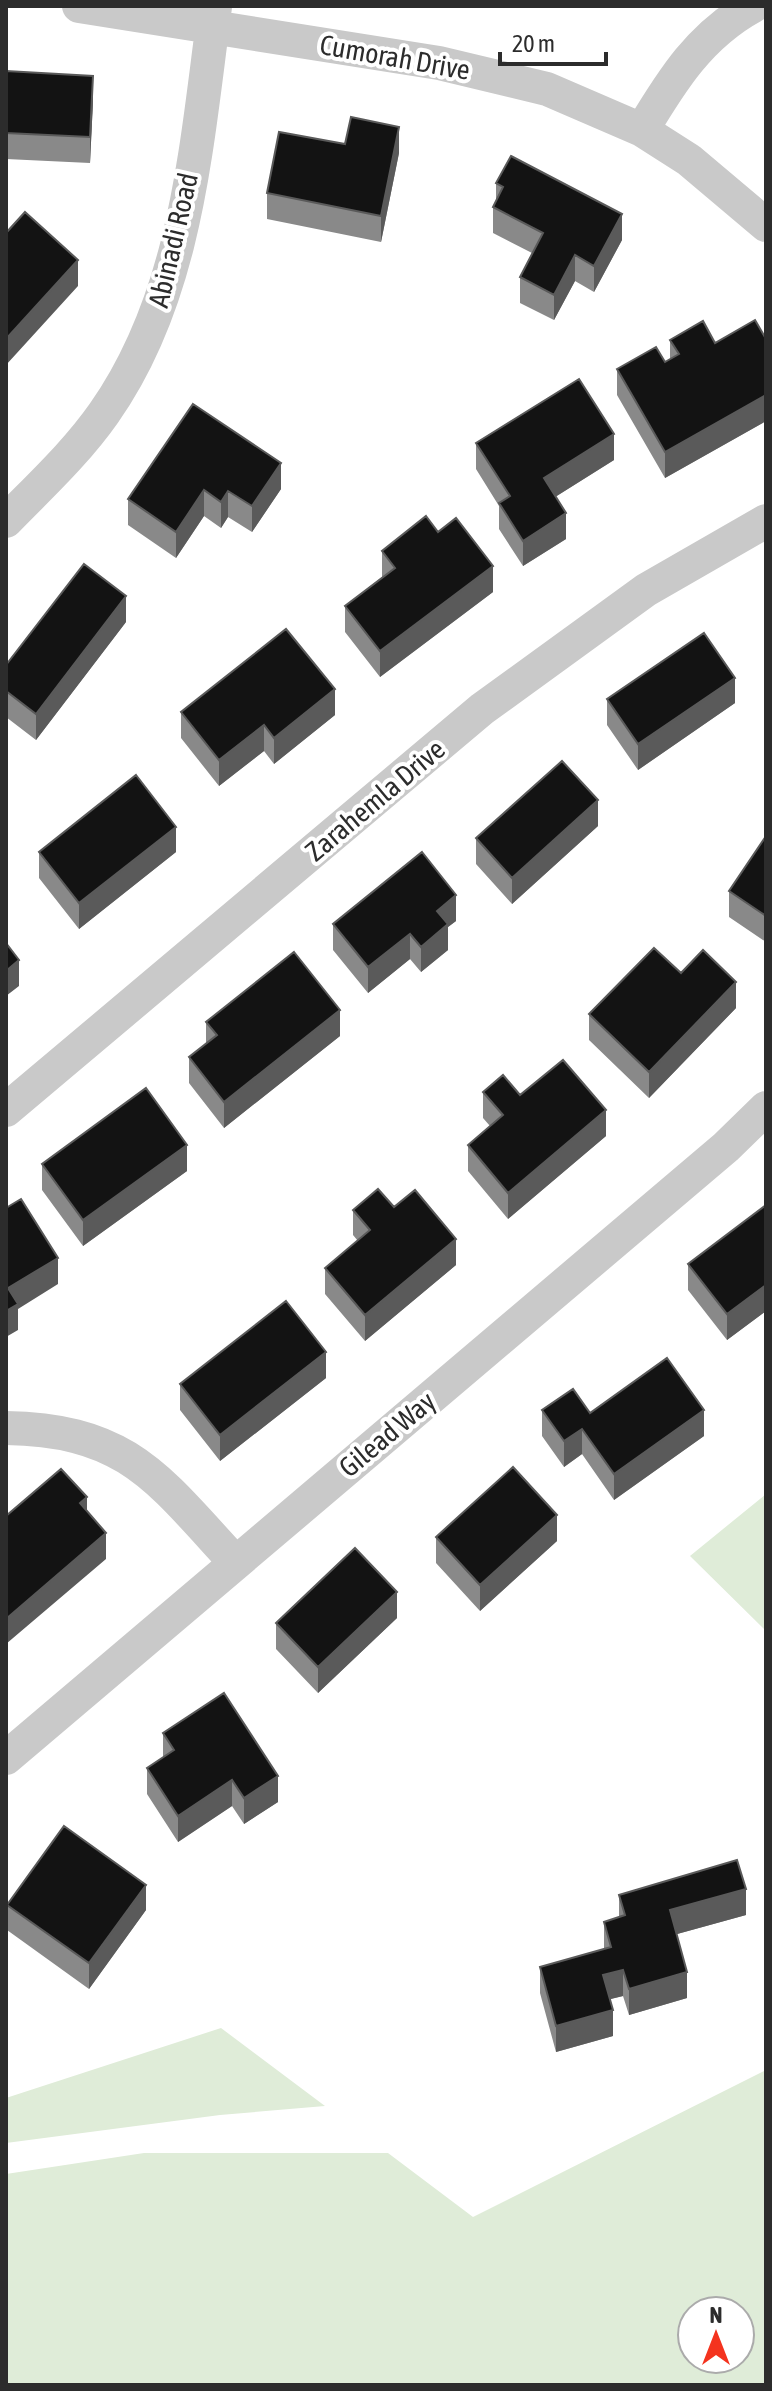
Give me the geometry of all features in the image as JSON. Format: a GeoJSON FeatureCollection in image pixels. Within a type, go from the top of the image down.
{"type":"FeatureCollection","features":[{"type":"Feature","properties":{"kind":"street","name":"Cumorah Drive"},"geometry":{"type":"LineString","coordinates":[[79,6],[214,17],[493,74],[559,94],[642,130],[689,160],[766,225]]}},
{"type":"Feature","properties":{"kind":"street"},"geometry":{"type":"LineString","coordinates":[[642,130],[695,50],[735,16],[753,6]]}},
{"type":"Feature","properties":{"kind":"street","name":"Abinadi Road"},"geometry":{"type":"LineString","coordinates":[[6,521],[80,445],[104,414],[125,381],[159,311],[180,236],[214,17]]}},
{"type":"Feature","properties":{"kind":"street","name":"Zarahemla Drive"},"geometry":{"type":"LineString","coordinates":[[6,1110],[482,709],[646,590],[766,521]]}},
{"type":"Feature","properties":{"kind":"street","name":"Gilead Way"},"geometry":{"type":"LineString","coordinates":[[6,1758],[726,1147],[766,1108]]}},
{"type":"Feature","properties":{"kind":"street"},"geometry":{"type":"LineString","coordinates":[[6,1428],[79,1435],[118,1450],[155,1476],[235,1562]]}},
{"type":"Feature","properties":{"kind":"green space"},"geometry":{"type":"Polygon","coordinates":[[[766,1494],[766,1631],[690,1556],[766,1494]]]}},
{"type":"Feature","properties":{"kind":"green space"},"geometry":{"type":"Polygon","coordinates":[[[221,2028],[325,2106],[220,2115],[6,2143],[6,2098],[221,2028]]]}},
{"type":"Feature","properties":{"kind":"green space"},"geometry":{"type":"Polygon","coordinates":[[[766,2070],[766,2385],[6,2385],[6,2174],[144,2153],[388,2153],[473,2217],[766,2070]]]}},
{"type":"Feature","properties":{"kind":"building"},"geometry":{"type":"Polygon","coordinates":[[[6,71],[93,76],[90,137],[6,133],[6,71]]]}},
{"type":"Feature","properties":{"kind":"building"},"geometry":{"type":"Polygon","coordinates":[[[351,117],[399,127],[381,216],[267,193],[279,132],[345,144],[351,117]]]}},
{"type":"Feature","properties":{"kind":"building"},"geometry":{"type":"Polygon","coordinates":[[[511,156],[622,214],[594,266],[575,255],[554,295],[520,277],[543,233],[493,207],[503,187],[496,183],[511,156]]]}},
{"type":"Feature","properties":{"kind":"building"},"geometry":{"type":"Polygon","coordinates":[[[25,212],[78,260],[6,339],[6,233],[25,212]]]}},
{"type":"Feature","properties":{"kind":"building"},"geometry":{"type":"Polygon","coordinates":[[[755,320],[766,339],[766,395],[665,452],[617,369],[656,347],[665,362],[679,354],[670,340],[703,321],[715,343],[755,320]]]}},
{"type":"Feature","properties":{"kind":"building"},"geometry":{"type":"Polygon","coordinates":[[[579,379],[614,434],[544,478],[566,513],[523,541],[499,503],[510,496],[476,443],[579,379]]]}},
{"type":"Feature","properties":{"kind":"building"},"geometry":{"type":"Polygon","coordinates":[[[193,404],[281,463],[252,506],[228,491],[221,502],[204,490],[176,532],[128,499],[193,404]]]}},
{"type":"Feature","properties":{"kind":"building"},"geometry":{"type":"Polygon","coordinates":[[[426,516],[438,532],[456,518],[493,566],[380,651],[345,606],[395,568],[382,551],[426,516]]]}},
{"type":"Feature","properties":{"kind":"building"},"geometry":{"type":"Polygon","coordinates":[[[84,564],[126,596],[36,714],[6,691],[6,665],[84,564]]]}},
{"type":"Feature","properties":{"kind":"building"},"geometry":{"type":"Polygon","coordinates":[[[286,629],[335,689],[274,738],[264,725],[219,760],[181,712],[286,629]]]}},
{"type":"Feature","properties":{"kind":"building"},"geometry":{"type":"Polygon","coordinates":[[[704,633],[735,678],[638,744],[607,699],[704,633]]]}},
{"type":"Feature","properties":{"kind":"building"},"geometry":{"type":"Polygon","coordinates":[[[562,761],[598,800],[512,878],[476,838],[562,761]]]}},
{"type":"Feature","properties":{"kind":"building"},"geometry":{"type":"Polygon","coordinates":[[[136,775],[176,827],[79,903],[39,852],[136,775]]]}},
{"type":"Feature","properties":{"kind":"building"},"geometry":{"type":"Polygon","coordinates":[[[766,836],[766,916],[729,891],[766,836]]]}},
{"type":"Feature","properties":{"kind":"building"},"geometry":{"type":"Polygon","coordinates":[[[422,852],[456,895],[437,911],[448,924],[421,947],[410,934],[368,967],[333,924],[422,852]]]}},
{"type":"Feature","properties":{"kind":"building"},"geometry":{"type":"Polygon","coordinates":[[[6,943],[19,960],[6,971],[6,943]]]}},
{"type":"Feature","properties":{"kind":"building"},"geometry":{"type":"Polygon","coordinates":[[[654,948],[681,973],[703,950],[736,982],[649,1072],[589,1014],[654,948]]]}},
{"type":"Feature","properties":{"kind":"building"},"geometry":{"type":"Polygon","coordinates":[[[294,952],[340,1010],[224,1102],[189,1057],[217,1035],[206,1022],[294,952]]]}},
{"type":"Feature","properties":{"kind":"building"},"geometry":{"type":"Polygon","coordinates":[[[563,1060],[606,1110],[508,1193],[468,1145],[503,1115],[483,1092],[503,1075],[520,1095],[563,1060]]]}},
{"type":"Feature","properties":{"kind":"building"},"geometry":{"type":"Polygon","coordinates":[[[146,1088],[187,1145],[83,1220],[42,1164],[146,1088]]]}},
{"type":"Feature","properties":{"kind":"building"},"geometry":{"type":"Polygon","coordinates":[[[378,1189],[394,1207],[415,1190],[456,1239],[365,1315],[325,1268],[370,1230],[353,1210],[378,1189]]]}},
{"type":"Feature","properties":{"kind":"building"},"geometry":{"type":"Polygon","coordinates":[[[21,1199],[58,1258],[8,1288],[18,1304],[6,1311],[6,1208],[21,1199]]]}},
{"type":"Feature","properties":{"kind":"building"},"geometry":{"type":"Polygon","coordinates":[[[766,1205],[766,1285],[727,1314],[688,1264],[766,1205]]]}},
{"type":"Feature","properties":{"kind":"building"},"geometry":{"type":"Polygon","coordinates":[[[286,1301],[326,1352],[220,1435],[180,1384],[286,1301]]]}},
{"type":"Feature","properties":{"kind":"building"},"geometry":{"type":"Polygon","coordinates":[[[667,1358],[704,1410],[614,1474],[582,1429],[564,1441],[542,1410],[573,1389],[590,1413],[667,1358]]]}},
{"type":"Feature","properties":{"kind":"building"},"geometry":{"type":"Polygon","coordinates":[[[513,1467],[557,1515],[480,1585],[436,1537],[513,1467]]]}},
{"type":"Feature","properties":{"kind":"building"},"geometry":{"type":"Polygon","coordinates":[[[61,1469],[87,1497],[80,1503],[106,1533],[6,1619],[6,1516],[61,1469]]]}},
{"type":"Feature","properties":{"kind":"building"},"geometry":{"type":"Polygon","coordinates":[[[355,1548],[397,1592],[318,1667],[276,1623],[355,1548]]]}},
{"type":"Feature","properties":{"kind":"building"},"geometry":{"type":"Polygon","coordinates":[[[224,1693],[278,1776],[244,1798],[232,1780],[178,1816],[147,1768],[174,1750],[163,1733],[224,1693]]]}},
{"type":"Feature","properties":{"kind":"building"},"geometry":{"type":"Polygon","coordinates":[[[64,1826],[146,1885],[89,1963],[7,1905],[64,1826]]]}},
{"type":"Feature","properties":{"kind":"building"},"geometry":{"type":"Polygon","coordinates":[[[737,1860],[746,1889],[670,1910],[687,1972],[629,1989],[623,1970],[603,1975],[613,2010],[556,2026],[540,1967],[611,1947],[604,1922],[625,1915],[619,1895],[737,1860]]]}}]}
